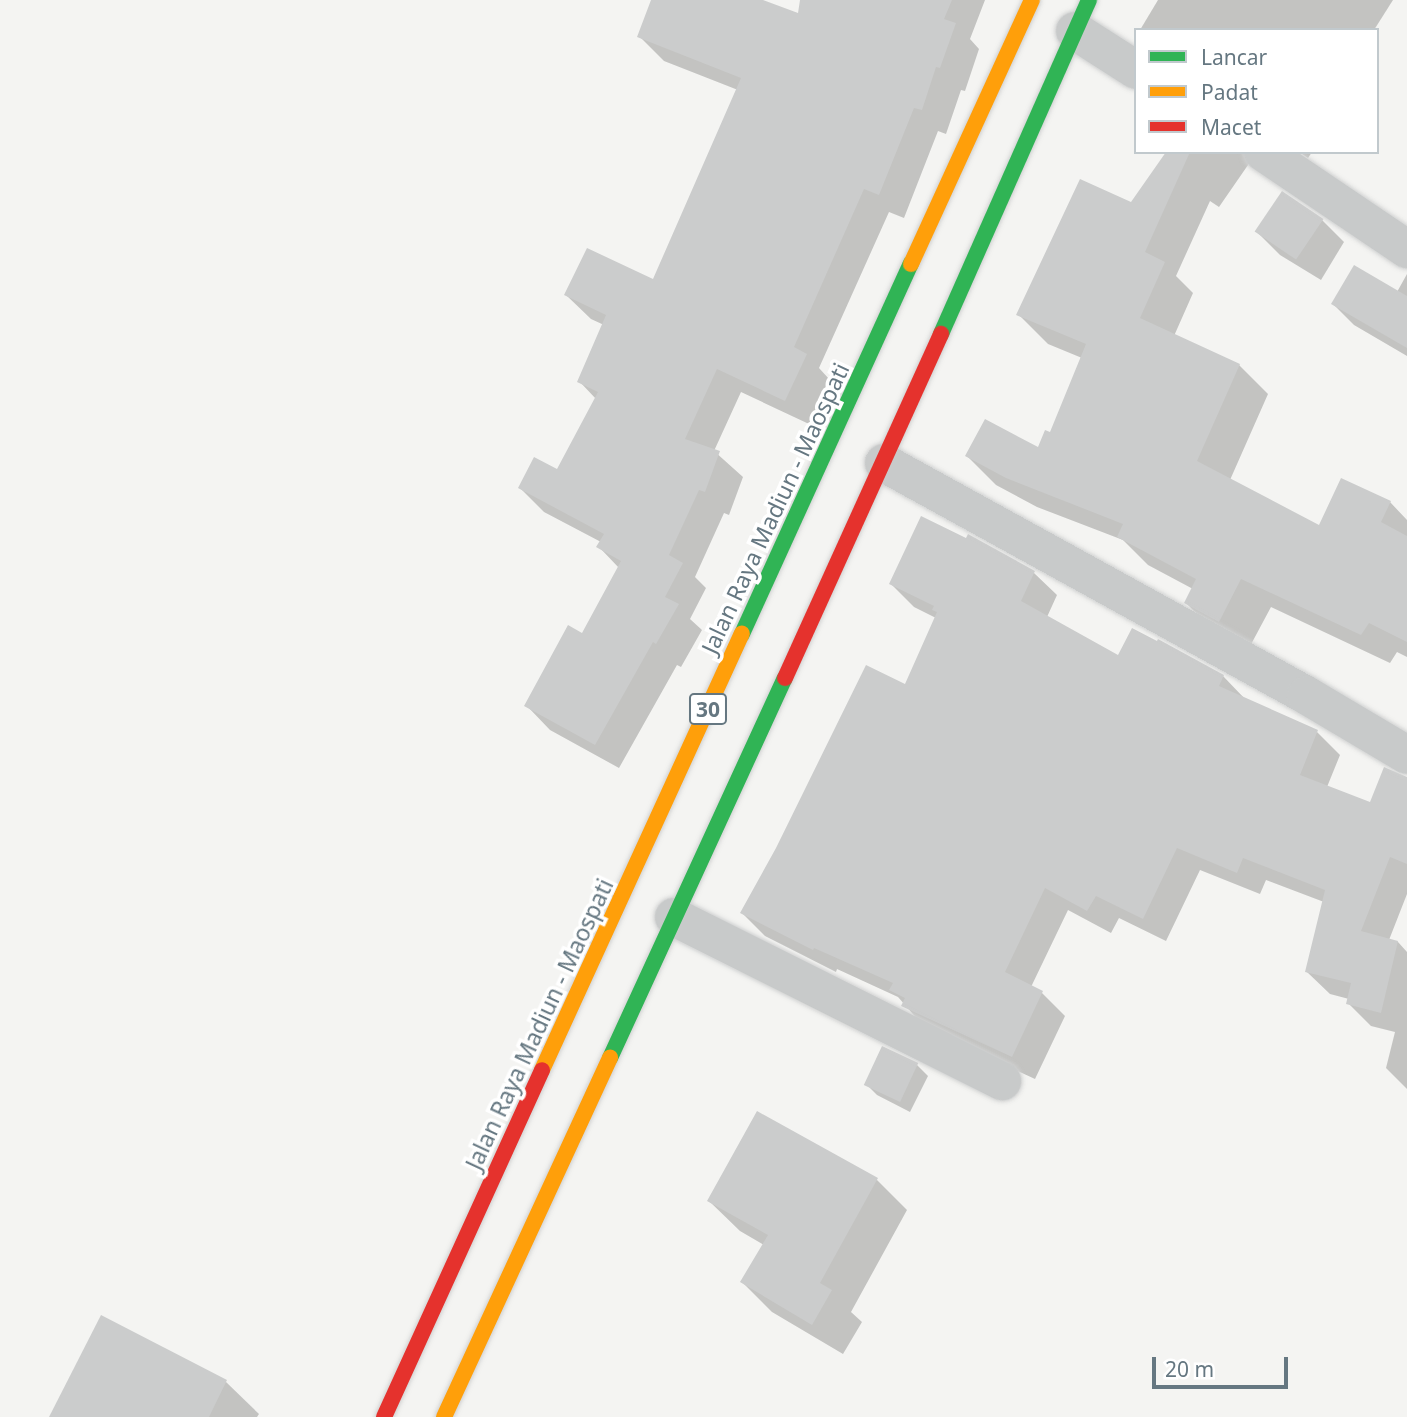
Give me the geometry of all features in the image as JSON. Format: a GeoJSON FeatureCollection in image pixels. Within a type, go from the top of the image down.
{"type":"FeatureCollection","features":[{"type":"Feature","properties":{"kind":"highway","name":"Jalan Raya Madiun - Maospati"},"geometry":{"type":"LineString","coordinates":[[384,1417],[516,1146],[1032,0]]}},
{"type":"Feature","properties":{"kind":"highway","name":"30"},"geometry":{"type":"LineString","coordinates":[[444,1417],[550,1169],[674,916],[884,463],[1082,16]]}},
{"type":"Feature","properties":{"kind":"street"},"geometry":{"type":"LineString","coordinates":[[1082,16],[1134,68]]}},
{"type":"Feature","properties":{"kind":"street"},"geometry":{"type":"LineString","coordinates":[[1266,154],[1407,249]]}},
{"type":"Feature","properties":{"kind":"street"},"geometry":{"type":"LineString","coordinates":[[884,463],[1306,695],[1407,755]]}},
{"type":"Feature","properties":{"kind":"street"},"geometry":{"type":"LineString","coordinates":[[674,916],[1002,1081]]}},
{"type":"Feature","properties":{"kind":"building"},"geometry":{"type":"Polygon","coordinates":[[[651,0],[763,0],[798,13],[800,0],[952,0],[944,19],[956,23],[940,68],[936,67],[922,110],[914,108],[879,195],[864,189],[794,347],[807,354],[785,401],[717,369],[685,439],[720,451],[705,492],[699,490],[669,555],[683,563],[665,597],[679,604],[656,644],[653,642],[595,745],[524,706],[568,625],[582,633],[621,561],[596,547],[604,534],[518,488],[534,457],[557,469],[598,392],[577,382],[606,315],[564,295],[587,248],[653,279],[741,78],[637,37],[651,0]]]}},
{"type":"Feature","properties":{"kind":"building"},"geometry":{"type":"Polygon","coordinates":[[[1165,154],[1189,154],[1145,252],[1165,262],[1140,318],[1240,364],[1197,461],[1319,525],[1341,478],[1391,501],[1381,522],[1407,536],[1407,642],[1369,623],[1361,635],[1241,579],[1219,622],[1184,603],[1196,579],[1117,537],[1123,524],[1006,478],[965,456],[985,419],[1038,447],[1045,430],[1050,432],[1086,344],[1016,315],[1080,179],[1131,202],[1165,154]]]}},
{"type":"Feature","properties":{"kind":"building"},"geometry":{"type":"Polygon","coordinates":[[[1282,191],[1323,219],[1296,260],[1255,232],[1282,191]]]}},
{"type":"Feature","properties":{"kind":"building"},"geometry":{"type":"Polygon","coordinates":[[[1354,265],[1407,296],[1407,348],[1331,304],[1354,265]]]}},
{"type":"Feature","properties":{"kind":"building"},"geometry":{"type":"Polygon","coordinates":[[[921,516],[966,538],[968,534],[1035,571],[1021,601],[1118,655],[1132,628],[1224,675],[1219,686],[1318,730],[1300,775],[1370,802],[1384,767],[1407,777],[1407,864],[1390,857],[1361,931],[1398,941],[1381,1013],[1346,1004],[1351,983],[1305,972],[1325,890],[1243,858],[1237,873],[1177,848],[1143,919],[1096,896],[1087,911],[1045,888],[1005,972],[1043,991],[1012,1057],[901,1006],[905,998],[889,990],[893,983],[814,948],[813,950],[740,913],[776,848],[866,665],[905,684],[937,612],[932,610],[934,606],[889,584],[921,516]]]}},
{"type":"Feature","properties":{"kind":"building"},"geometry":{"type":"Polygon","coordinates":[[[882,1046],[918,1063],[900,1102],[864,1085],[882,1046]]]}},
{"type":"Feature","properties":{"kind":"building"},"geometry":{"type":"Polygon","coordinates":[[[757,1111],[878,1178],[820,1283],[832,1290],[812,1325],[740,1282],[768,1235],[707,1201],[757,1111]]]}},
{"type":"Feature","properties":{"kind":"building"},"geometry":{"type":"Polygon","coordinates":[[[101,1315],[227,1380],[209,1417],[49,1417],[101,1315]]]}},
{"type":"Feature","properties":{"kind":"traffic: fast"},"geometry":{"type":"LineString","coordinates":[[941,334],[1089,0]]}},
{"type":"Feature","properties":{"kind":"traffic: fast"},"geometry":{"type":"LineString","coordinates":[[742,634],[911,264]]}},
{"type":"Feature","properties":{"kind":"traffic: fast"},"geometry":{"type":"LineString","coordinates":[[610,1058],[785,678]]}},
{"type":"Feature","properties":{"kind":"traffic: slow"},"geometry":{"type":"LineString","coordinates":[[911,264],[1032,0]]}},
{"type":"Feature","properties":{"kind":"traffic: slow"},"geometry":{"type":"LineString","coordinates":[[542,1070],[742,634]]}},
{"type":"Feature","properties":{"kind":"traffic: slow"},"geometry":{"type":"LineString","coordinates":[[444,1417],[610,1058]]}},
{"type":"Feature","properties":{"kind":"traffic: jam"},"geometry":{"type":"LineString","coordinates":[[785,678],[941,334]]}},
{"type":"Feature","properties":{"kind":"traffic: jam"},"geometry":{"type":"LineString","coordinates":[[384,1417],[542,1070]]}}]}
